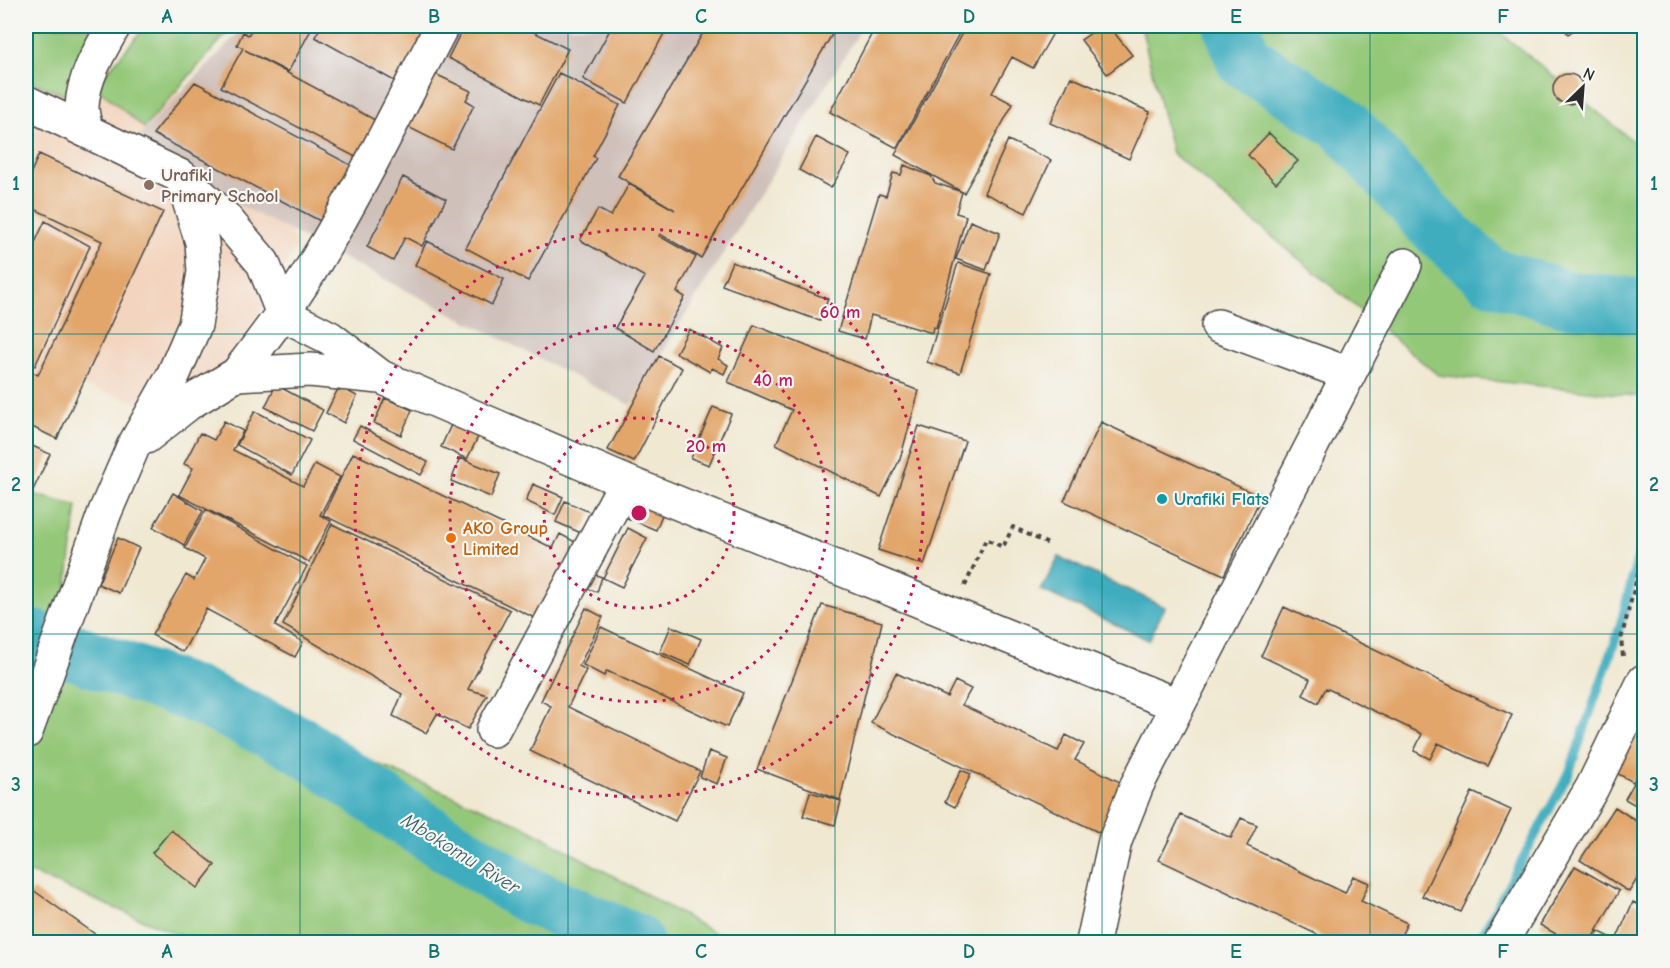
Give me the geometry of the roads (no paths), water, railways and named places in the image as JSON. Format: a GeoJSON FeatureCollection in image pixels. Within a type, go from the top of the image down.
{"type":"FeatureCollection","features":[{"type":"Feature","properties":{"kind":"street"},"geometry":{"type":"LineString","coordinates":[[86,130],[82,110],[84,87],[99,51],[114,26]]}},
{"type":"Feature","properties":{"kind":"street"},"geometry":{"type":"LineString","coordinates":[[133,447],[189,404],[237,374],[283,314],[357,190],[442,26]]}},
{"type":"Feature","properties":{"kind":"street"},"geometry":{"type":"LineString","coordinates":[[26,102],[182,177],[224,217],[263,263],[283,314],[330,339],[381,377],[626,482],[1177,705]]}},
{"type":"Feature","properties":{"kind":"street"},"geometry":{"type":"LineString","coordinates":[[26,732],[105,512],[133,447],[172,378],[195,325],[204,272],[202,242],[182,177]]}},
{"type":"Feature","properties":{"kind":"street"},"geometry":{"type":"LineString","coordinates":[[1094,942],[1115,841],[1137,785],[1405,265]]}},
{"type":"Feature","properties":{"kind":"street"},"geometry":{"type":"LineString","coordinates":[[1218,326],[1349,374]]}},
{"type":"Feature","properties":{"kind":"street"},"geometry":{"type":"LineString","coordinates":[[237,374],[310,370],[381,377]]}},
{"type":"Feature","properties":{"kind":"street"},"geometry":{"type":"LineString","coordinates":[[493,730],[626,482]]}},
{"type":"Feature","properties":{"kind":"street"},"geometry":{"type":"LineString","coordinates":[[1501,942],[1593,788],[1636,671]]}},
{"type":"Feature","properties":{"kind":"water"},"geometry":{"type":"Polygon","coordinates":[[[1059,557],[1165,607],[1149,640],[1041,590],[1059,557]]]}},
{"type":"Feature","properties":{"kind":"waterway"},"geometry":{"type":"LineString","coordinates":[[1232,26],[1244,60],[1342,123],[1429,220],[1489,275],[1567,299],[1644,307]]}},
{"type":"Feature","properties":{"kind":"waterway"},"geometry":{"type":"LineString","coordinates":[[1478,942],[1569,773],[1618,633],[1644,534]]}},
{"type":"Feature","properties":{"kind":"waterway","name":"Mbokomu River"},"geometry":{"type":"LineString","coordinates":[[26,638],[34,638],[201,697],[299,744],[399,814],[526,894],[635,942]]}},
{"type":"Feature","properties":{"kind":"place","name":"Urafiki Primary School"},"geometry":{"type":"Point","coordinates":[149,185]}},
{"type":"Feature","properties":{"kind":"place","name":"Urafiki Flats"},"geometry":{"type":"Point","coordinates":[1162,499]}},
{"type":"Feature","properties":{"kind":"place","name":"AKO Group Limited"},"geometry":{"type":"Point","coordinates":[451,538]}}]}
